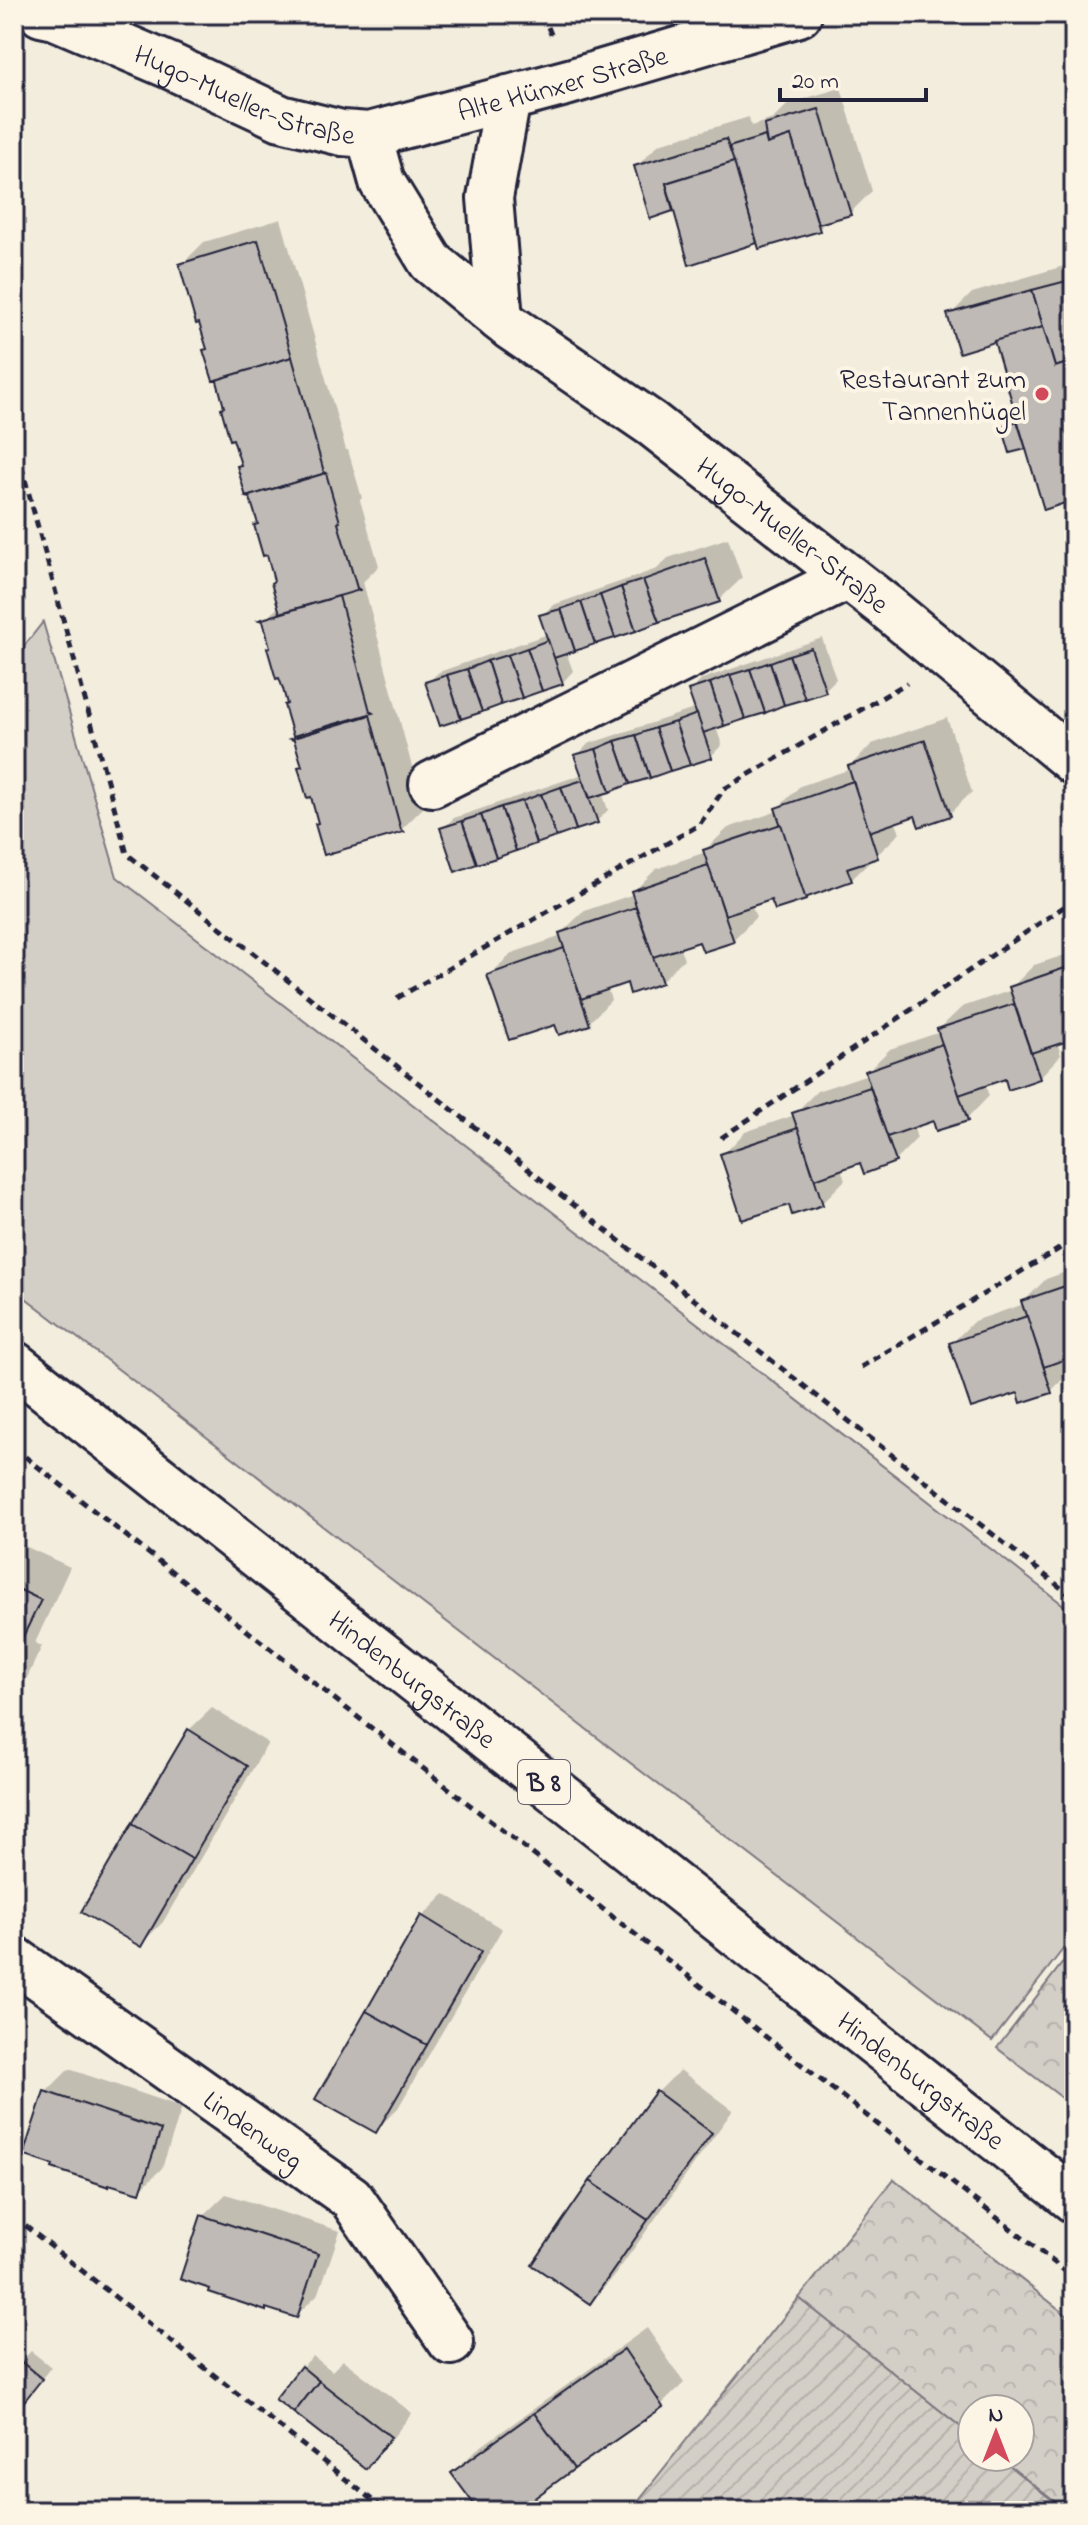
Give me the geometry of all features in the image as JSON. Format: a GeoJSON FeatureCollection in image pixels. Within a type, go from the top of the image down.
{"type":"FeatureCollection","features":[{"type":"Feature","properties":{"kind":"street","name":"Hugo-Mueller-Straße"},"geometry":{"type":"LineString","coordinates":[[41,14],[55,17],[170,66],[281,118],[342,133],[369,135],[382,182],[431,262],[500,319],[652,424],[848,577],[1074,762]]}},
{"type":"Feature","properties":{"kind":"street","name":"Alte Hünxer Straße"},"geometry":{"type":"LineString","coordinates":[[369,135],[799,14]]}},
{"type":"Feature","properties":{"kind":"street"},"geometry":{"type":"LineString","coordinates":[[500,319],[490,198],[508,98]]}},
{"type":"Feature","properties":{"kind":"street"},"geometry":{"type":"LineString","coordinates":[[432,784],[848,577]]}},
{"type":"Feature","properties":{"kind":"street","name":"Hindenburgstraße"},"geometry":{"type":"LineString","coordinates":[[14,1364],[1074,2200]]}},
{"type":"Feature","properties":{"kind":"street","name":"Lindenweg"},"geometry":{"type":"LineString","coordinates":[[14,1959],[351,2198],[451,2342]]}},
{"type":"Feature","properties":{"kind":"path"},"geometry":{"type":"LineString","coordinates":[[14,439],[127,854],[1074,1598]]}},
{"type":"Feature","properties":{"kind":"path"},"geometry":{"type":"LineString","coordinates":[[397,998],[699,825],[724,789],[950,659]]}},
{"type":"Feature","properties":{"kind":"path"},"geometry":{"type":"LineString","coordinates":[[721,1138],[1074,900]]}},
{"type":"Feature","properties":{"kind":"path"},"geometry":{"type":"LineString","coordinates":[[861,1367],[1074,1240]]}},
{"type":"Feature","properties":{"kind":"path"},"geometry":{"type":"LineString","coordinates":[[14,1448],[1074,2278]]}},
{"type":"Feature","properties":{"kind":"path"},"geometry":{"type":"LineString","coordinates":[[14,2217],[386,2511]]}},
{"type":"Feature","properties":{"kind":"green space"},"geometry":{"type":"Polygon","coordinates":[[[43,622],[117,877],[1074,1613],[1074,1935],[992,2041],[14,1289],[14,659],[43,622]]]}},
{"type":"Feature","properties":{"kind":"green space"},"geometry":{"type":"Polygon","coordinates":[[[1074,1948],[1074,2107],[997,2048],[1074,1948]]]}},
{"type":"Feature","properties":{"kind":"green space"},"geometry":{"type":"Polygon","coordinates":[[[894,2179],[1074,2321],[1074,2511],[1066,2511],[1018,2473],[1036,2473],[1036,2393],[956,2393],[956,2423],[799,2298],[894,2179]]]}},
{"type":"Feature","properties":{"kind":"green space"},"geometry":{"type":"Polygon","coordinates":[[[799,2298],[956,2423],[956,2473],[1018,2473],[1066,2511],[630,2511],[799,2298]]]}},
{"type":"Feature","properties":{"kind":"building"},"geometry":{"type":"Polygon","coordinates":[[[819,109],[851,215],[818,224],[791,136],[767,144],[764,125],[819,109]]]}},
{"type":"Feature","properties":{"kind":"building"},"geometry":{"type":"Polygon","coordinates":[[[765,136],[767,144],[791,136],[820,231],[759,249],[729,147],[765,136]]]}},
{"type":"Feature","properties":{"kind":"building"},"geometry":{"type":"Polygon","coordinates":[[[726,139],[734,162],[666,183],[673,211],[650,219],[634,166],[726,139]]]}},
{"type":"Feature","properties":{"kind":"building"},"geometry":{"type":"Polygon","coordinates":[[[734,162],[757,243],[689,265],[666,183],[734,162]]]}},
{"type":"Feature","properties":{"kind":"building"},"geometry":{"type":"Polygon","coordinates":[[[258,240],[292,357],[213,381],[203,350],[207,349],[199,323],[196,324],[179,264],[258,240]]]}},
{"type":"Feature","properties":{"kind":"building"},"geometry":{"type":"Polygon","coordinates":[[[1074,279],[1074,361],[1055,367],[1032,290],[1074,279]]]}},
{"type":"Feature","properties":{"kind":"building"},"geometry":{"type":"Polygon","coordinates":[[[1032,290],[1043,327],[959,353],[947,314],[1032,290]]]}},
{"type":"Feature","properties":{"kind":"building","name":"Restaurant zum Tannenhügel"},"geometry":{"type":"Polygon","coordinates":[[[1043,327],[1055,367],[1074,361],[1074,500],[1044,510],[994,341],[1043,327]]]}},
{"type":"Feature","properties":{"kind":"building"},"geometry":{"type":"Polygon","coordinates":[[[292,357],[326,473],[246,497],[237,466],[241,465],[233,439],[230,440],[217,381],[213,381],[292,357]]]}},
{"type":"Feature","properties":{"kind":"building"},"geometry":{"type":"Polygon","coordinates":[[[1017,421],[1026,449],[1010,453],[1002,426],[1017,421]]]}},
{"type":"Feature","properties":{"kind":"building"},"geometry":{"type":"Polygon","coordinates":[[[326,473],[338,523],[360,590],[280,613],[267,555],[263,556],[254,525],[258,524],[250,498],[246,497],[326,473]]]}},
{"type":"Feature","properties":{"kind":"building"},"geometry":{"type":"Polygon","coordinates":[[[705,558],[720,602],[659,622],[643,580],[705,558]]]}},
{"type":"Feature","properties":{"kind":"building"},"geometry":{"type":"Polygon","coordinates":[[[643,580],[659,622],[636,631],[621,587],[643,580]]]}},
{"type":"Feature","properties":{"kind":"building"},"geometry":{"type":"Polygon","coordinates":[[[621,587],[636,631],[615,638],[600,595],[621,587]]]}},
{"type":"Feature","properties":{"kind":"building"},"geometry":{"type":"Polygon","coordinates":[[[600,595],[615,638],[595,644],[581,602],[600,595]]]}},
{"type":"Feature","properties":{"kind":"building"},"geometry":{"type":"Polygon","coordinates":[[[339,596],[373,713],[293,736],[283,689],[279,678],[276,679],[263,621],[259,620],[339,596]]]}},
{"type":"Feature","properties":{"kind":"building"},"geometry":{"type":"Polygon","coordinates":[[[581,602],[595,644],[575,651],[561,609],[581,602]]]}},
{"type":"Feature","properties":{"kind":"building"},"geometry":{"type":"Polygon","coordinates":[[[561,609],[575,651],[554,658],[539,615],[561,609]]]}},
{"type":"Feature","properties":{"kind":"building"},"geometry":{"type":"Polygon","coordinates":[[[548,640],[563,684],[542,691],[527,648],[548,640]]]}},
{"type":"Feature","properties":{"kind":"building"},"geometry":{"type":"Polygon","coordinates":[[[527,648],[542,691],[522,698],[507,655],[527,648]]]}},
{"type":"Feature","properties":{"kind":"building"},"geometry":{"type":"Polygon","coordinates":[[[811,648],[826,692],[805,699],[789,655],[811,648]]]}},
{"type":"Feature","properties":{"kind":"building"},"geometry":{"type":"Polygon","coordinates":[[[507,655],[522,698],[501,705],[487,661],[507,655]]]}},
{"type":"Feature","properties":{"kind":"building"},"geometry":{"type":"Polygon","coordinates":[[[789,655],[805,699],[784,705],[770,662],[789,655]]]}},
{"type":"Feature","properties":{"kind":"building"},"geometry":{"type":"Polygon","coordinates":[[[487,661],[501,705],[482,712],[467,669],[487,661]]]}},
{"type":"Feature","properties":{"kind":"building"},"geometry":{"type":"Polygon","coordinates":[[[770,662],[784,705],[765,713],[750,669],[770,662]]]}},
{"type":"Feature","properties":{"kind":"building"},"geometry":{"type":"Polygon","coordinates":[[[467,669],[482,712],[461,719],[447,675],[467,669]]]}},
{"type":"Feature","properties":{"kind":"building"},"geometry":{"type":"Polygon","coordinates":[[[750,669],[765,713],[745,719],[730,675],[750,669]]]}},
{"type":"Feature","properties":{"kind":"building"},"geometry":{"type":"Polygon","coordinates":[[[447,675],[461,719],[440,726],[425,682],[447,675]]]}},
{"type":"Feature","properties":{"kind":"building"},"geometry":{"type":"Polygon","coordinates":[[[730,675],[745,719],[724,726],[710,683],[730,675]]]}},
{"type":"Feature","properties":{"kind":"building"},"geometry":{"type":"Polygon","coordinates":[[[710,683],[724,726],[703,733],[688,690],[710,683]]]}},
{"type":"Feature","properties":{"kind":"building"},"geometry":{"type":"Polygon","coordinates":[[[697,714],[712,758],[690,765],[675,722],[697,714]]]}},
{"type":"Feature","properties":{"kind":"building"},"geometry":{"type":"Polygon","coordinates":[[[370,715],[404,832],[324,855],[311,797],[307,798],[298,767],[302,766],[294,740],[290,739],[370,715]]]}},
{"type":"Feature","properties":{"kind":"building"},"geometry":{"type":"Polygon","coordinates":[[[675,722],[690,765],[670,771],[655,728],[675,722]]]}},
{"type":"Feature","properties":{"kind":"building"},"geometry":{"type":"Polygon","coordinates":[[[655,728],[670,771],[650,778],[636,735],[655,728]]]}},
{"type":"Feature","properties":{"kind":"building"},"geometry":{"type":"Polygon","coordinates":[[[636,735],[650,778],[630,784],[615,741],[636,735]]]}},
{"type":"Feature","properties":{"kind":"building"},"geometry":{"type":"Polygon","coordinates":[[[925,740],[951,816],[919,827],[915,816],[869,832],[848,766],[925,740]]]}},
{"type":"Feature","properties":{"kind":"building"},"geometry":{"type":"Polygon","coordinates":[[[615,741],[630,784],[610,792],[596,749],[615,741]]]}},
{"type":"Feature","properties":{"kind":"building"},"geometry":{"type":"Polygon","coordinates":[[[596,749],[610,792],[590,798],[574,755],[596,749]]]}},
{"type":"Feature","properties":{"kind":"building"},"geometry":{"type":"Polygon","coordinates":[[[583,780],[598,823],[576,830],[561,787],[583,780]]]}},
{"type":"Feature","properties":{"kind":"building"},"geometry":{"type":"Polygon","coordinates":[[[853,781],[878,858],[847,868],[852,881],[805,898],[775,808],[853,781]]]}},
{"type":"Feature","properties":{"kind":"building"},"geometry":{"type":"Polygon","coordinates":[[[561,787],[576,830],[556,837],[541,794],[561,787]]]}},
{"type":"Feature","properties":{"kind":"building"},"geometry":{"type":"Polygon","coordinates":[[[541,794],[556,837],[536,844],[522,801],[541,794]]]}},
{"type":"Feature","properties":{"kind":"building"},"geometry":{"type":"Polygon","coordinates":[[[522,801],[536,844],[516,851],[501,807],[522,801]]]}},
{"type":"Feature","properties":{"kind":"building"},"geometry":{"type":"Polygon","coordinates":[[[501,807],[516,851],[496,858],[481,815],[501,807]]]}},
{"type":"Feature","properties":{"kind":"building"},"geometry":{"type":"Polygon","coordinates":[[[481,815],[496,858],[477,864],[462,821],[481,815]]]}},
{"type":"Feature","properties":{"kind":"building"},"geometry":{"type":"Polygon","coordinates":[[[462,821],[477,864],[455,872],[440,828],[462,821]]]}},
{"type":"Feature","properties":{"kind":"building"},"geometry":{"type":"Polygon","coordinates":[[[781,824],[806,900],[775,910],[771,900],[725,915],[703,850],[781,824]]]}},
{"type":"Feature","properties":{"kind":"building"},"geometry":{"type":"Polygon","coordinates":[[[708,865],[734,942],[703,952],[699,942],[653,957],[631,891],[708,865]]]}},
{"type":"Feature","properties":{"kind":"building"},"geometry":{"type":"Polygon","coordinates":[[[636,907],[662,983],[630,994],[627,983],[581,999],[559,933],[636,907]]]}},
{"type":"Feature","properties":{"kind":"building"},"geometry":{"type":"Polygon","coordinates":[[[564,948],[590,1025],[559,1035],[555,1025],[509,1040],[487,975],[564,948]]]}},
{"type":"Feature","properties":{"kind":"building"},"geometry":{"type":"Polygon","coordinates":[[[1074,965],[1074,1039],[1031,1053],[1009,987],[1074,965]]]}},
{"type":"Feature","properties":{"kind":"building"},"geometry":{"type":"Polygon","coordinates":[[[1014,1004],[1040,1079],[1008,1090],[1005,1079],[959,1095],[937,1029],[1014,1004]]]}},
{"type":"Feature","properties":{"kind":"building"},"geometry":{"type":"Polygon","coordinates":[[[942,1044],[968,1121],[936,1131],[933,1121],[887,1137],[865,1071],[942,1044]]]}},
{"type":"Feature","properties":{"kind":"building"},"geometry":{"type":"Polygon","coordinates":[[[870,1087],[896,1162],[864,1174],[860,1163],[815,1179],[792,1113],[870,1087]]]}},
{"type":"Feature","properties":{"kind":"building"},"geometry":{"type":"Polygon","coordinates":[[[798,1128],[823,1205],[792,1215],[789,1205],[742,1220],[720,1154],[798,1128]]]}},
{"type":"Feature","properties":{"kind":"building"},"geometry":{"type":"Polygon","coordinates":[[[1074,1283],[1074,1356],[1044,1367],[1021,1301],[1074,1283]]]}},
{"type":"Feature","properties":{"kind":"building"},"geometry":{"type":"Polygon","coordinates":[[[1027,1316],[1052,1393],[1021,1403],[1018,1393],[971,1408],[949,1343],[1027,1316]]]}},
{"type":"Feature","properties":{"kind":"building"},"geometry":{"type":"Polygon","coordinates":[[[14,1587],[41,1600],[14,1655],[14,1587]]]}},
{"type":"Feature","properties":{"kind":"building"},"geometry":{"type":"Polygon","coordinates":[[[188,1729],[247,1766],[192,1859],[132,1824],[188,1729]]]}},
{"type":"Feature","properties":{"kind":"building"},"geometry":{"type":"Polygon","coordinates":[[[132,1824],[192,1859],[141,1947],[81,1912],[132,1824]]]}},
{"type":"Feature","properties":{"kind":"building"},"geometry":{"type":"Polygon","coordinates":[[[421,1915],[481,1952],[427,2045],[366,2011],[421,1915]]]}},
{"type":"Feature","properties":{"kind":"building"},"geometry":{"type":"Polygon","coordinates":[[[366,2011],[427,2045],[376,2133],[315,2099],[366,2011]]]}},
{"type":"Feature","properties":{"kind":"building"},"geometry":{"type":"Polygon","coordinates":[[[44,2091],[161,2130],[140,2193],[109,2184],[109,2187],[23,2155],[44,2091]]]}},
{"type":"Feature","properties":{"kind":"building"},"geometry":{"type":"Polygon","coordinates":[[[656,2091],[712,2133],[648,2220],[590,2181],[656,2091]]]}},
{"type":"Feature","properties":{"kind":"building"},"geometry":{"type":"Polygon","coordinates":[[[590,2181],[648,2220],[590,2304],[532,2265],[590,2181]]]}},
{"type":"Feature","properties":{"kind":"building"},"geometry":{"type":"Polygon","coordinates":[[[201,2215],[318,2254],[297,2318],[209,2292],[210,2289],[180,2279],[201,2215]]]}},
{"type":"Feature","properties":{"kind":"building"},"geometry":{"type":"Polygon","coordinates":[[[624,2349],[663,2407],[574,2469],[534,2413],[624,2349]]]}},
{"type":"Feature","properties":{"kind":"building"},"geometry":{"type":"Polygon","coordinates":[[[19,2360],[42,2379],[14,2414],[14,2366],[19,2360]]]}},
{"type":"Feature","properties":{"kind":"building"},"geometry":{"type":"Polygon","coordinates":[[[301,2366],[319,2381],[294,2413],[275,2399],[301,2366]]]}},
{"type":"Feature","properties":{"kind":"building"},"geometry":{"type":"Polygon","coordinates":[[[319,2381],[391,2437],[366,2469],[294,2413],[319,2381]]]}},
{"type":"Feature","properties":{"kind":"building"},"geometry":{"type":"Polygon","coordinates":[[[534,2413],[574,2469],[517,2511],[479,2511],[451,2473],[534,2413]]]}},
{"type":"Feature","properties":{"kind":"place","name":"Restaurant zum Tannenhügel"},"geometry":{"type":"Point","coordinates":[1042,394]}}]}
